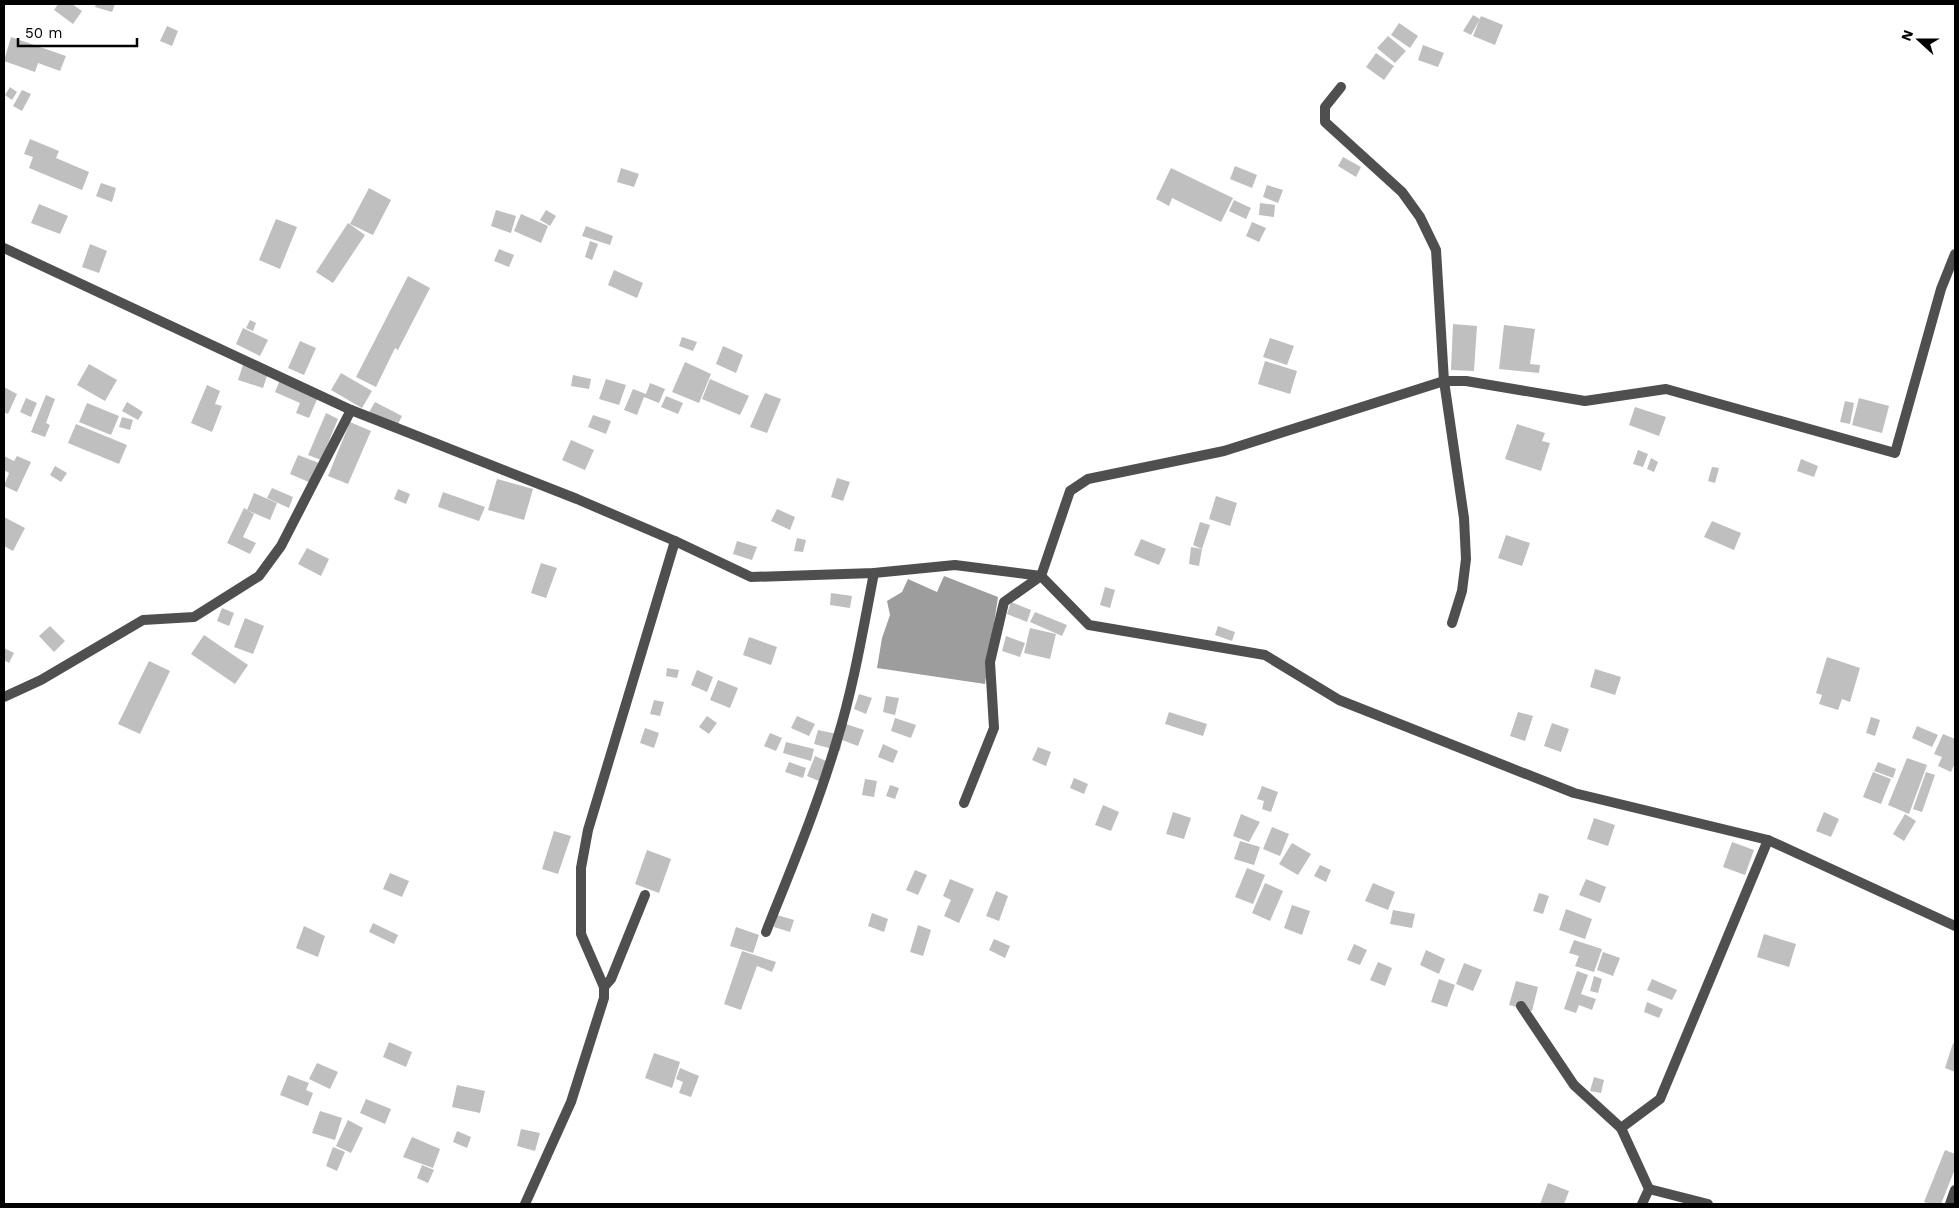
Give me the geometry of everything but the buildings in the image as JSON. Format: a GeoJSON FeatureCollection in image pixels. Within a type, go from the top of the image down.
{"type":"FeatureCollection","features":[{"type":"Feature","properties":{"kind":"street"},"geometry":{"type":"LineString","coordinates":[[1341,86],[1325,107],[1325,122],[1402,192],[1420,217],[1436,250],[1444,381],[1464,518],[1466,559],[1462,591],[1452,623]]}},
{"type":"Feature","properties":{"kind":"street"},"geometry":{"type":"LineString","coordinates":[[4,248],[352,410],[576,499],[675,541],[752,577],[874,573],[955,565],[1041,576],[1089,625],[1265,655],[1339,700],[1574,793],[1768,840],[1955,926]]}},
{"type":"Feature","properties":{"kind":"street"},"geometry":{"type":"LineString","coordinates":[[964,803],[994,728],[990,662],[1004,602],[1041,576],[1070,491],[1088,479],[1224,451],[1444,381],[1466,381],[1584,401],[1666,390],[1895,453],[1940,289],[1955,254]]}},
{"type":"Feature","properties":{"kind":"street"},"geometry":{"type":"LineString","coordinates":[[4,697],[41,680],[143,620],[194,617],[259,576],[280,546],[352,410]]}},
{"type":"Feature","properties":{"kind":"street"},"geometry":{"type":"LineString","coordinates":[[525,1204],[571,1102],[604,998],[604,987],[581,934],[581,868],[588,830],[675,541]]}},
{"type":"Feature","properties":{"kind":"street"},"geometry":{"type":"LineString","coordinates":[[766,932],[813,814],[837,740],[856,669],[874,573]]}},
{"type":"Feature","properties":{"kind":"street"},"geometry":{"type":"LineString","coordinates":[[1621,1128],[1660,1099],[1768,840]]}},
{"type":"Feature","properties":{"kind":"street"},"geometry":{"type":"LineString","coordinates":[[604,987],[611,979],[645,895]]}},
{"type":"Feature","properties":{"kind":"street"},"geometry":{"type":"LineString","coordinates":[[1521,1006],[1574,1085],[1621,1128],[1649,1189],[1642,1204]]}},
{"type":"Feature","properties":{"kind":"street"},"geometry":{"type":"LineString","coordinates":[[1649,1189],[1708,1204]]}},
{"type":"Feature","properties":{"kind":"street"},"geometry":{"type":"LineString","coordinates":[[1950,1204],[1955,1190]]}},
{"type":"Feature","properties":{"kind":"shaded area"},"geometry":{"type":"Polygon","coordinates":[[[944,576],[998,597],[985,684],[877,668],[882,638],[890,615],[887,601],[902,592],[908,579],[937,592],[944,576]]]}}]}
